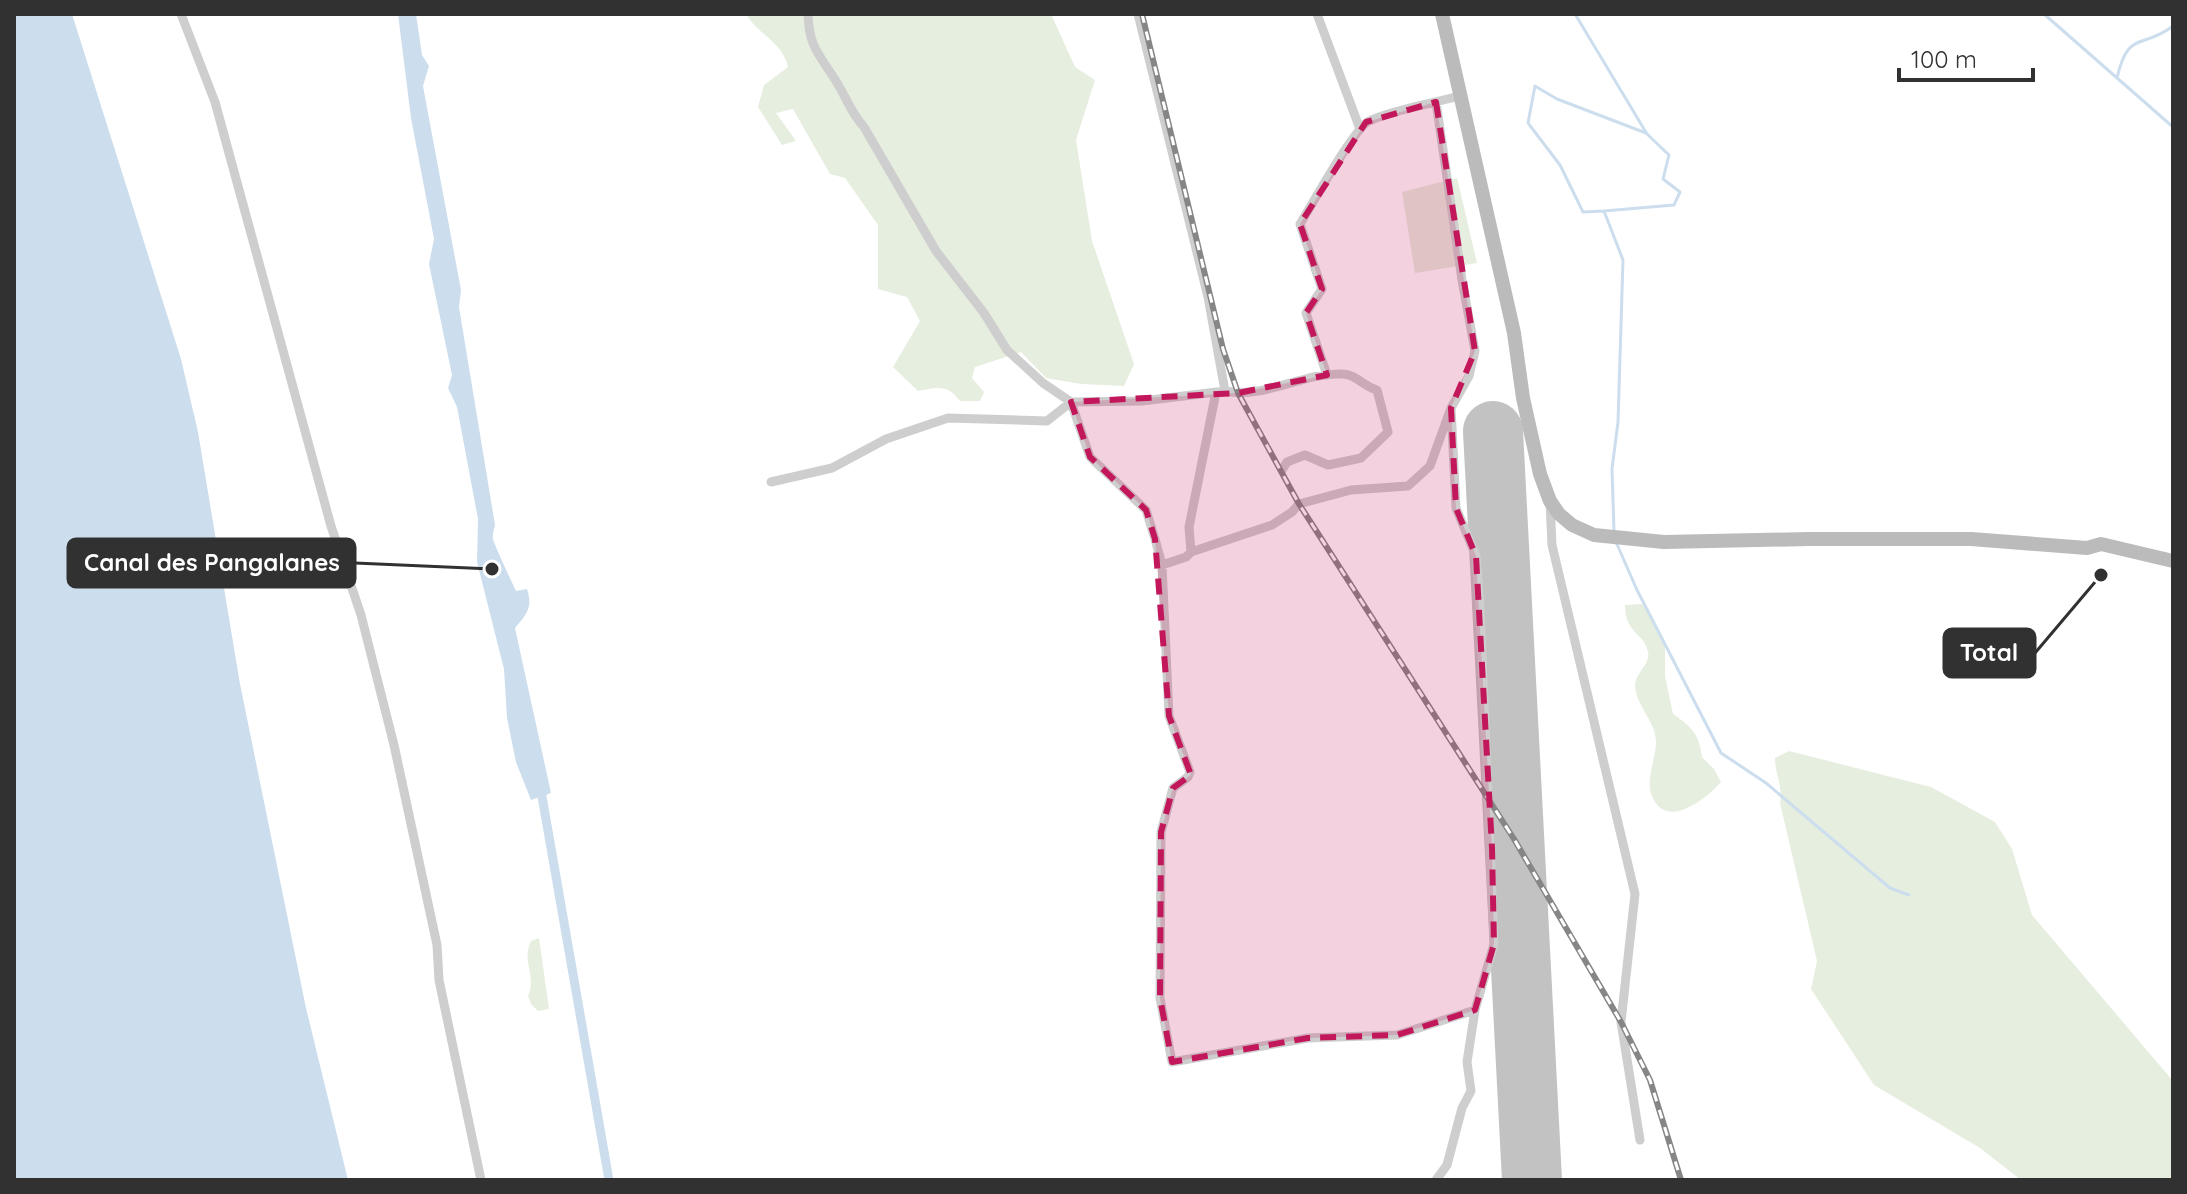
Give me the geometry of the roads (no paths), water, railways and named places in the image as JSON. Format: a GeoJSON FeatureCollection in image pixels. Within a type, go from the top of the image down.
{"type":"FeatureCollection","features":[{"type":"Feature","properties":{"kind":"main road"},"geometry":{"type":"LineString","coordinates":[[1442,14],[1514,333],[1526,413],[1540,474],[1550,501],[1572,525],[1594,535],[1664,542],[1971,539],[2087,548],[2101,544],[2173,561]]}},
{"type":"Feature","properties":{"kind":"street"},"geometry":{"type":"LineString","coordinates":[[181,14],[215,102],[331,526],[361,615],[394,745],[434,929],[439,980],[481,1180]]}},
{"type":"Feature","properties":{"kind":"street"},"geometry":{"type":"LineString","coordinates":[[808,14],[808,29],[816,55],[835,78],[854,117],[864,127],[936,251],[984,313],[1007,350],[1043,383],[1071,402],[1142,401],[1220,391],[1238,393],[1285,387],[1303,378],[1347,374],[1377,390],[1388,432],[1361,458],[1328,465],[1305,455],[1287,462],[1282,470]]}},
{"type":"Feature","properties":{"kind":"street"},"geometry":{"type":"LineString","coordinates":[[1138,14],[1208,297],[1220,391],[1189,527],[1191,552]]}},
{"type":"Feature","properties":{"kind":"street"},"geometry":{"type":"LineString","coordinates":[[1317,14],[1360,129]]}},
{"type":"Feature","properties":{"kind":"street"},"geometry":{"type":"LineString","coordinates":[[1327,375],[1306,313],[1322,289],[1300,224],[1351,138],[1366,122],[1459,96]]}},
{"type":"Feature","properties":{"kind":"street"},"geometry":{"type":"LineString","coordinates":[[1162,565],[1272,525],[1299,504],[1351,490],[1408,486],[1430,466],[1451,408],[1469,376],[1475,351],[1436,102]]}},
{"type":"Feature","properties":{"kind":"street"},"geometry":{"type":"LineString","coordinates":[[771,482],[832,468],[886,439],[948,418],[1047,421],[1071,402]]}},
{"type":"Feature","properties":{"kind":"street"},"geometry":{"type":"LineString","coordinates":[[1071,402],[1090,457],[1146,510],[1162,565],[1169,716],[1190,772],[1173,788],[1161,832],[1160,998],[1172,1062],[1308,1038],[1397,1035],[1475,1010]]}},
{"type":"Feature","properties":{"kind":"street"},"geometry":{"type":"LineString","coordinates":[[1436,1180],[1447,1165],[1462,1108],[1471,1091],[1467,1062],[1475,1010],[1494,944],[1492,848],[1476,556],[1456,508],[1451,408]]}},
{"type":"Feature","properties":{"kind":"street"},"geometry":{"type":"LineString","coordinates":[[1550,501],[1552,545],[1635,894],[1621,1022],[1640,1140]]}},
{"type":"Feature","properties":{"kind":"water"},"geometry":{"type":"Polygon","coordinates":[[[14,14],[72,14],[181,359],[198,432],[240,684],[306,1008],[348,1180],[14,1180],[14,14]]]}},
{"type":"Feature","properties":{"kind":"water"},"geometry":{"type":"Polygon","coordinates":[[[398,14],[416,14],[422,55],[429,66],[423,86],[461,290],[459,307],[495,525],[493,539],[516,591],[527,589],[529,595],[528,610],[515,628],[551,793],[531,800],[516,762],[507,718],[504,669],[477,562],[478,519],[457,407],[448,388],[452,375],[429,264],[434,239],[411,118],[398,14]]]}},
{"type":"Feature","properties":{"kind":"waterway"},"geometry":{"type":"LineString","coordinates":[[1575,14],[1647,134],[1669,155],[1663,179],[1680,192],[1674,205],[1604,211],[1623,260],[1618,422],[1612,469],[1614,531]]}},
{"type":"Feature","properties":{"kind":"waterway"},"geometry":{"type":"LineString","coordinates":[[2044,14],[2173,127]]}},
{"type":"Feature","properties":{"kind":"waterway"},"geometry":{"type":"LineString","coordinates":[[2117,78],[2131,46],[2173,26]]}},
{"type":"Feature","properties":{"kind":"waterway"},"geometry":{"type":"LineString","coordinates":[[1604,211],[1583,212],[1560,165],[1528,123],[1535,86],[1557,99],[1646,133]]}},
{"type":"Feature","properties":{"kind":"waterway"},"geometry":{"type":"LineString","coordinates":[[1616,542],[1637,590],[1721,753],[1766,783],[1890,888],[1909,895]]}},
{"type":"Feature","properties":{"kind":"waterway"},"geometry":{"type":"LineString","coordinates":[[540,785],[609,1180]]}},
{"type":"Feature","properties":{"kind":"railway"},"geometry":{"type":"LineString","coordinates":[[1142,14],[1223,349],[1238,393],[1299,504],[1514,839],[1621,1022],[1650,1080],[1681,1180]]}},
{"type":"Feature","properties":{"kind":"place","name":"Canal des Pangalanes"},"geometry":{"type":"Point","coordinates":[492,569]}},
{"type":"Feature","properties":{"kind":"place","name":"Total"},"geometry":{"type":"Point","coordinates":[2101,575]}}]}
